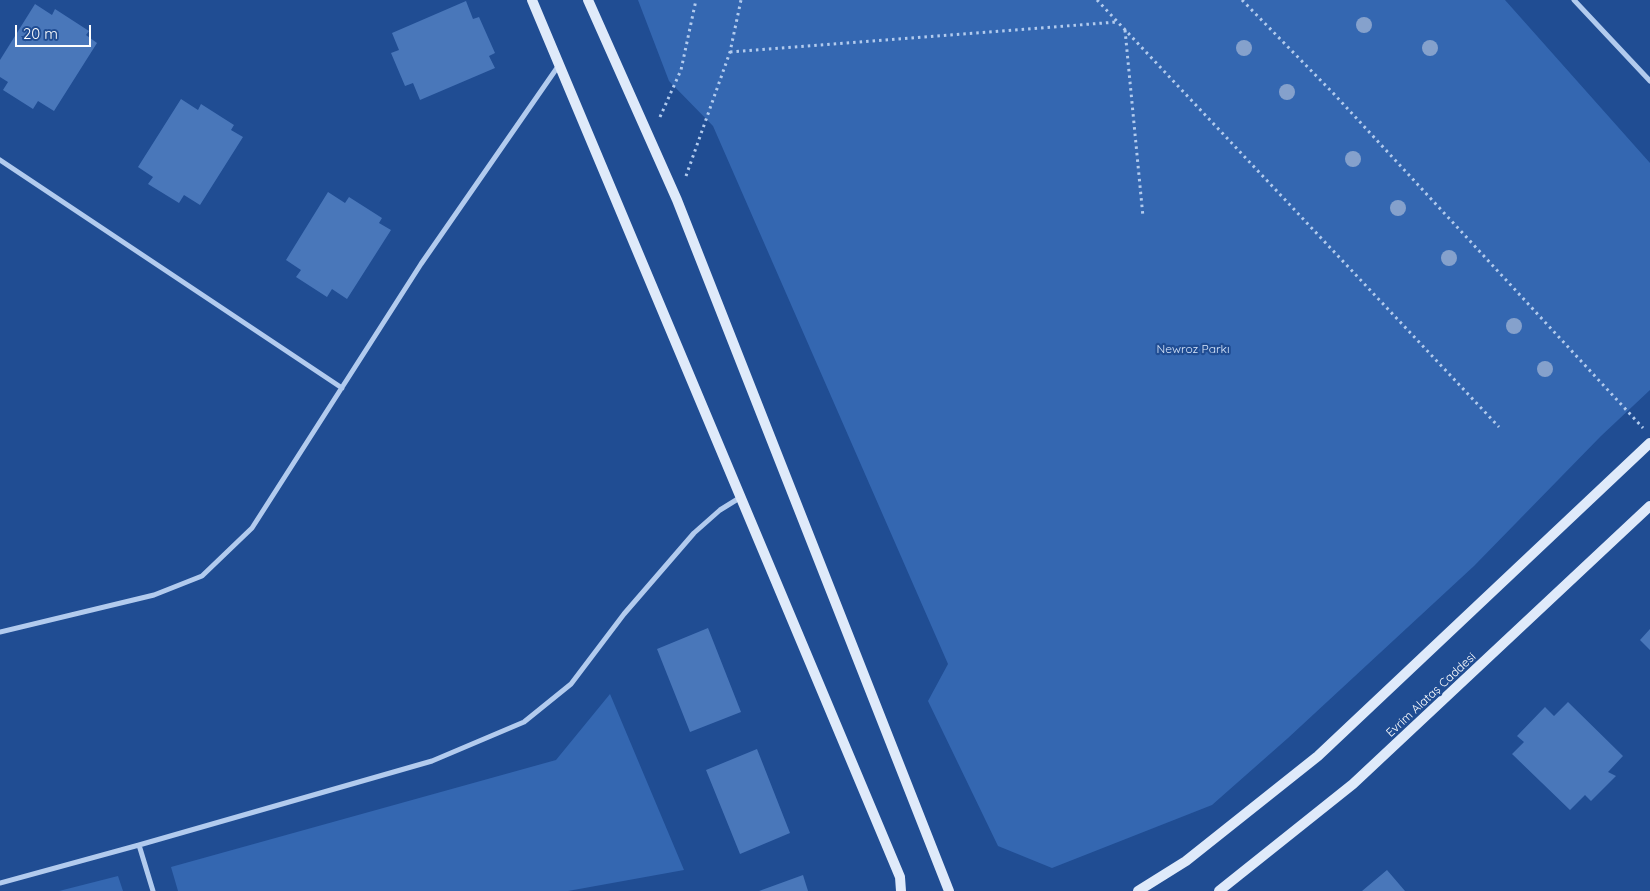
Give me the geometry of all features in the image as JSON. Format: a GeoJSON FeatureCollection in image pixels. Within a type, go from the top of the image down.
{"type":"FeatureCollection","features":[{"type":"Feature","properties":{"kind":"main road"},"geometry":{"type":"LineString","coordinates":[[532,0],[900,877],[901,891]]}},
{"type":"Feature","properties":{"kind":"main road"},"geometry":{"type":"LineString","coordinates":[[588,0],[678,200],[949,891]]}},
{"type":"Feature","properties":{"kind":"main road"},"geometry":{"type":"LineString","coordinates":[[1138,891],[1186,861],[1318,756],[1650,443]]}},
{"type":"Feature","properties":{"kind":"main road","name":"Evrim Alataş Caddesi"},"geometry":{"type":"LineString","coordinates":[[1219,891],[1354,784],[1650,506]]}},
{"type":"Feature","properties":{"kind":"street"},"geometry":{"type":"LineString","coordinates":[[1574,0],[1650,81]]}},
{"type":"Feature","properties":{"kind":"street"},"geometry":{"type":"LineString","coordinates":[[0,632],[154,594],[202,576],[252,528],[421,264],[559,64]]}},
{"type":"Feature","properties":{"kind":"street"},"geometry":{"type":"LineString","coordinates":[[0,160],[342,388]]}},
{"type":"Feature","properties":{"kind":"street"},"geometry":{"type":"LineString","coordinates":[[0,882],[139,845],[432,761],[524,722],[571,684],[624,614],[694,533],[720,510],[741,497]]}},
{"type":"Feature","properties":{"kind":"street"},"geometry":{"type":"LineString","coordinates":[[139,845],[153,891]]}},
{"type":"Feature","properties":{"kind":"path"},"geometry":{"type":"LineString","coordinates":[[650,138],[681,70],[696,0]]}},
{"type":"Feature","properties":{"kind":"path"},"geometry":{"type":"LineString","coordinates":[[678,200],[730,52],[741,0]]}},
{"type":"Feature","properties":{"kind":"path"},"geometry":{"type":"LineString","coordinates":[[1097,0],[1500,427]]}},
{"type":"Feature","properties":{"kind":"path"},"geometry":{"type":"LineString","coordinates":[[1242,0],[1334,94],[1644,429]]}},
{"type":"Feature","properties":{"kind":"path"},"geometry":{"type":"LineString","coordinates":[[730,52],[1118,22]]}},
{"type":"Feature","properties":{"kind":"path"},"geometry":{"type":"LineString","coordinates":[[1125,30],[1143,217]]}},
{"type":"Feature","properties":{"kind":"green space","name":"Newroz Parkı"},"geometry":{"type":"Polygon","coordinates":[[[638,0],[1505,0],[1650,163],[1650,390],[1601,436],[1474,566],[1288,738],[1212,805],[1052,868],[998,846],[928,701],[948,664],[713,126],[669,81],[638,0]]]}},
{"type":"Feature","properties":{"kind":"green space"},"geometry":{"type":"Polygon","coordinates":[[[610,694],[684,870],[568,891],[178,891],[171,867],[556,760],[610,694]]]}},
{"type":"Feature","properties":{"kind":"green space"},"geometry":{"type":"Polygon","coordinates":[[[118,876],[123,891],[59,891],[118,876]]]}},
{"type":"Feature","properties":{"kind":"building"},"geometry":{"type":"Polygon","coordinates":[[[466,1],[473,19],[479,17],[495,53],[489,56],[495,68],[420,100],[413,83],[405,86],[391,53],[399,50],[392,33],[466,1]]]}},
{"type":"Feature","properties":{"kind":"building"},"geometry":{"type":"Polygon","coordinates":[[[35,4],[52,15],[55,9],[89,31],[86,35],[97,43],[54,111],[38,101],[33,109],[3,90],[8,82],[0,77],[0,60],[35,4]]]}},
{"type":"Feature","properties":{"kind":"building"},"geometry":{"type":"Polygon","coordinates":[[[181,99],[198,110],[201,104],[234,125],[231,130],[243,137],[200,205],[184,195],[179,203],[148,184],[153,177],[138,167],[181,99]]]}},
{"type":"Feature","properties":{"kind":"building"},"geometry":{"type":"Polygon","coordinates":[[[328,192],[345,203],[349,197],[382,218],[379,223],[391,230],[347,299],[332,289],[327,297],[296,277],[301,270],[286,260],[328,192]]]}},
{"type":"Feature","properties":{"kind":"building"},"geometry":{"type":"Polygon","coordinates":[[[708,628],[741,712],[690,732],[657,649],[708,628]]]}},
{"type":"Feature","properties":{"kind":"building"},"geometry":{"type":"Polygon","coordinates":[[[1650,629],[1650,650],[1640,640],[1650,629]]]}},
{"type":"Feature","properties":{"kind":"building"},"geometry":{"type":"Polygon","coordinates":[[[1568,702],[1623,756],[1608,772],[1616,776],[1591,801],[1585,795],[1570,810],[1512,754],[1524,742],[1517,736],[1545,707],[1554,716],[1568,702]]]}},
{"type":"Feature","properties":{"kind":"building"},"geometry":{"type":"Polygon","coordinates":[[[757,749],[790,833],[740,854],[706,770],[757,749]]]}},
{"type":"Feature","properties":{"kind":"building"},"geometry":{"type":"Polygon","coordinates":[[[1387,870],[1405,891],[1362,891],[1387,870]]]}},
{"type":"Feature","properties":{"kind":"building"},"geometry":{"type":"Polygon","coordinates":[[[803,875],[808,891],[759,891],[803,875]]]}}]}
